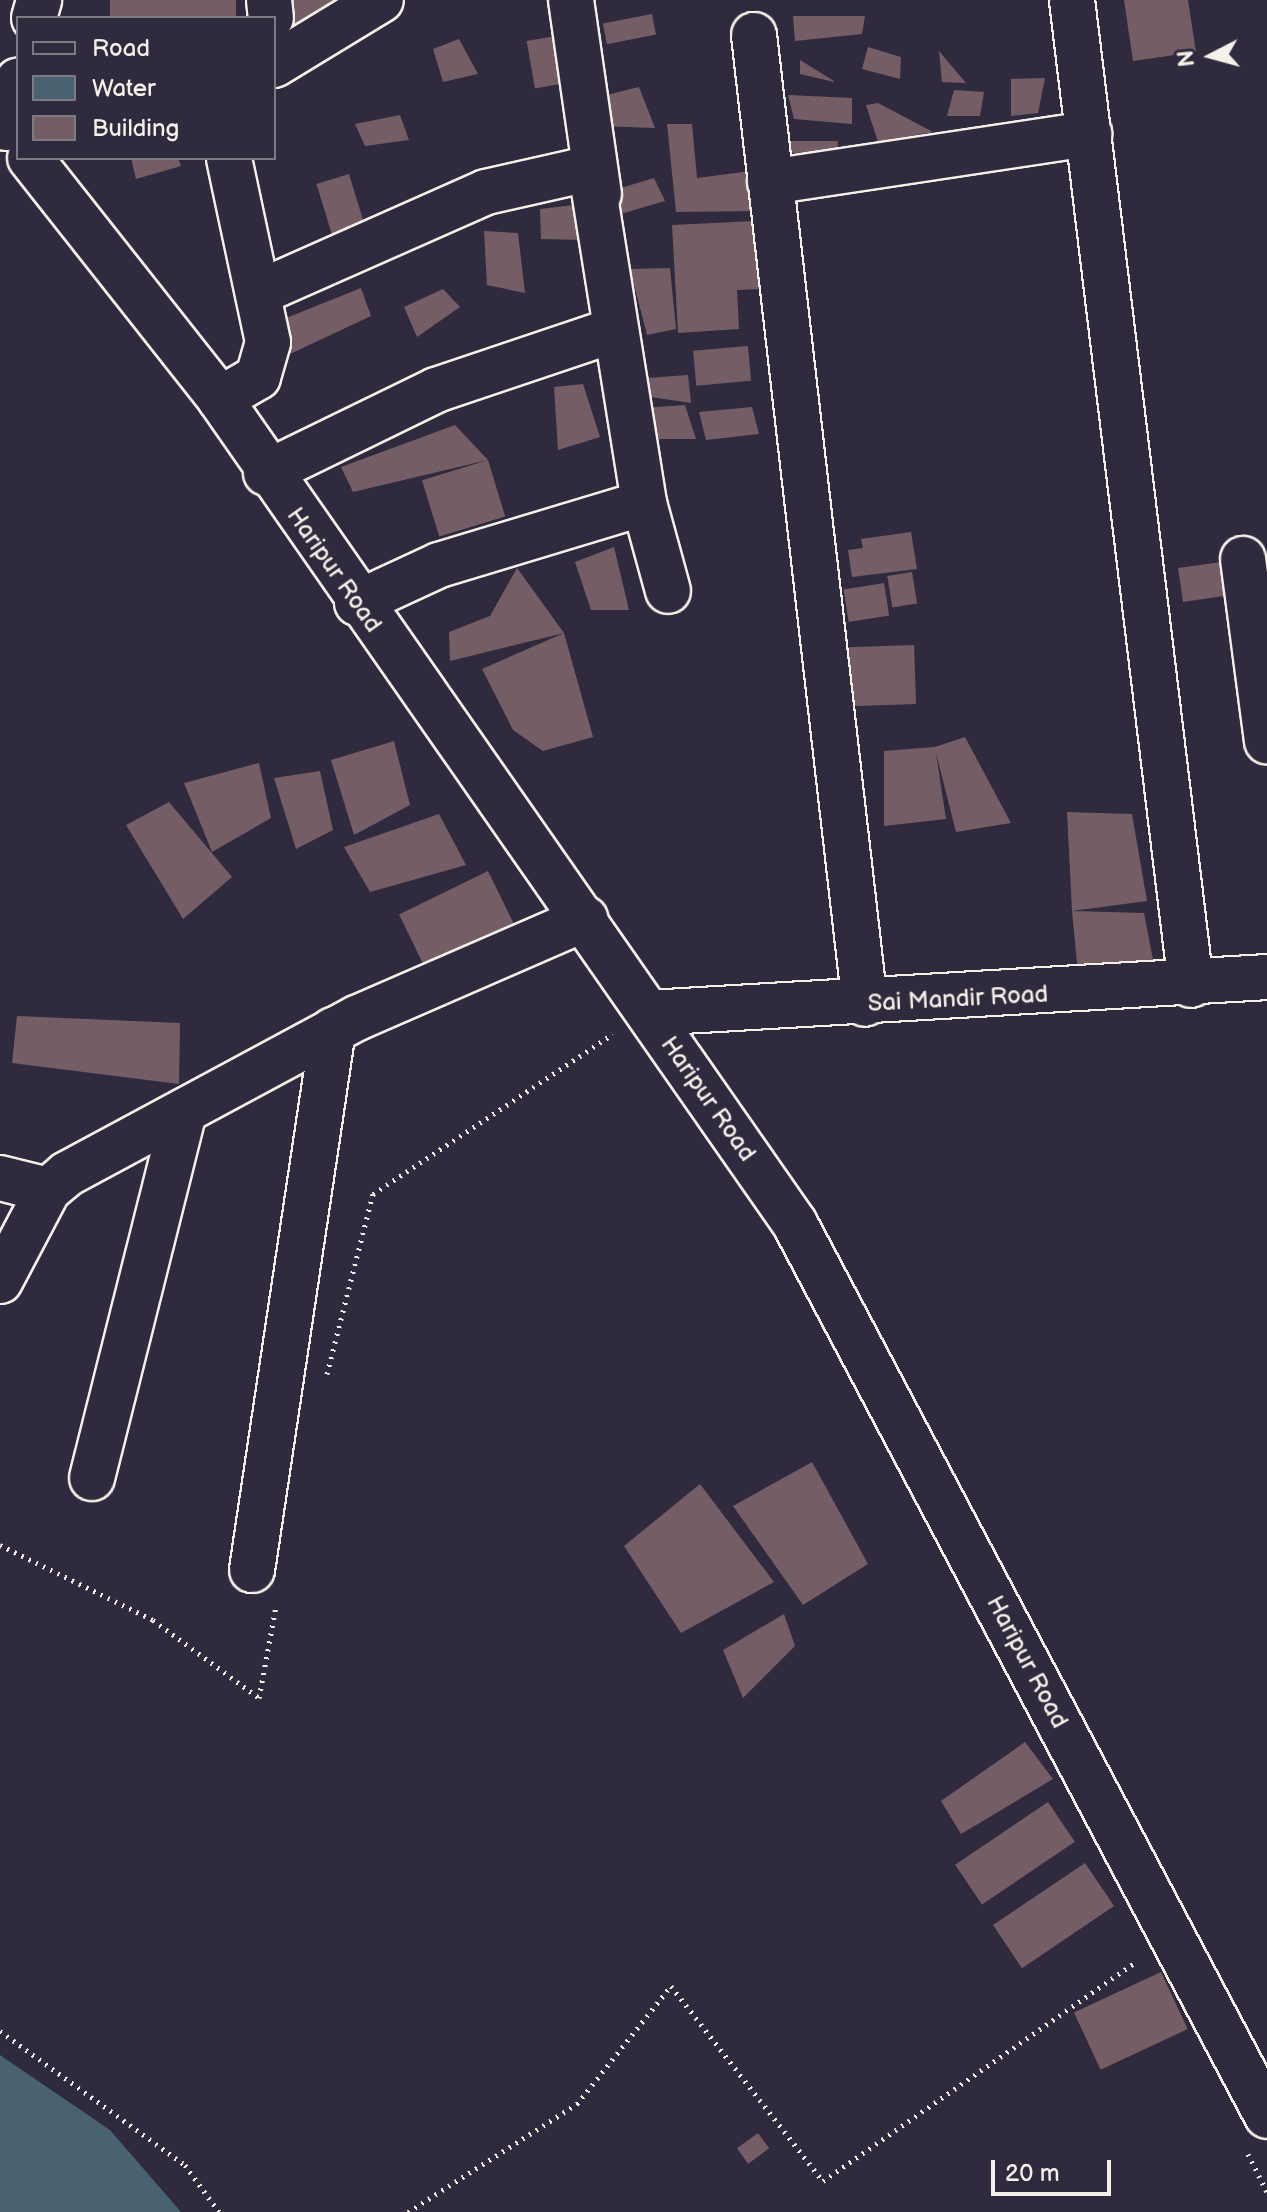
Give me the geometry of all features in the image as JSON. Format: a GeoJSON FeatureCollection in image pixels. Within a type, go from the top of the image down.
{"type":"FeatureCollection","features":[{"type":"Feature","properties":{"kind":"street"},"geometry":{"type":"LineString","coordinates":[[276,54],[381,0]]}},
{"type":"Feature","properties":{"kind":"street"},"geometry":{"type":"LineString","coordinates":[[571,0],[599,194],[614,330],[644,503],[668,591]]}},
{"type":"Feature","properties":{"kind":"street"},"geometry":{"type":"LineString","coordinates":[[1072,0],[1191,985]]}},
{"type":"Feature","properties":{"kind":"street"},"geometry":{"type":"LineString","coordinates":[[754,35],[865,1004]]}},
{"type":"Feature","properties":{"kind":"street"},"geometry":{"type":"LineString","coordinates":[[13,138],[16,104]]}},
{"type":"Feature","properties":{"kind":"street"},"geometry":{"type":"LineString","coordinates":[[770,182],[1089,134]]}},
{"type":"Feature","properties":{"kind":"street","name":"Haripur Road"},"geometry":{"type":"LineString","coordinates":[[30,160],[220,399],[266,473],[585,919],[795,1224],[1261,2120]]}},
{"type":"Feature","properties":{"kind":"street"},"geometry":{"type":"LineString","coordinates":[[220,399],[258,377],[265,362],[258,293],[229,160]]}},
{"type":"Feature","properties":{"kind":"street"},"geometry":{"type":"LineString","coordinates":[[258,293],[486,192],[575,172],[592,178],[599,194]]}},
{"type":"Feature","properties":{"kind":"street"},"geometry":{"type":"LineString","coordinates":[[266,473],[436,390],[614,330]]}},
{"type":"Feature","properties":{"kind":"street"},"geometry":{"type":"LineString","coordinates":[[357,603],[439,565],[644,503]]}},
{"type":"Feature","properties":{"kind":"street"},"geometry":{"type":"LineString","coordinates":[[1243,559],[1267,741]]}},
{"type":"Feature","properties":{"kind":"street"},"geometry":{"type":"LineString","coordinates":[[0,1281],[48,1190],[333,1030],[585,919]]}},
{"type":"Feature","properties":{"kind":"street","name":"Sai Mandir Road"},"geometry":{"type":"LineString","coordinates":[[649,1013],[865,1004],[1191,985],[1267,977]]}},
{"type":"Feature","properties":{"kind":"street"},"geometry":{"type":"LineString","coordinates":[[252,1570],[333,1030]]}},
{"type":"Feature","properties":{"kind":"street"},"geometry":{"type":"LineString","coordinates":[[92,1478],[184,1111]]}},
{"type":"Feature","properties":{"kind":"street"},"geometry":{"type":"LineString","coordinates":[[0,1178],[48,1190]]}},
{"type":"Feature","properties":{"kind":"path"},"geometry":{"type":"LineString","coordinates":[[408,2212],[577,2104],[671,1986],[823,2181],[1149,1953]]}},
{"type":"Feature","properties":{"kind":"path"},"geometry":{"type":"LineString","coordinates":[[0,2031],[185,2165],[219,2212]]}},
{"type":"Feature","properties":{"kind":"path"},"geometry":{"type":"LineString","coordinates":[[1261,2120],[1267,2192]]}},
{"type":"Feature","properties":{"kind":"water"},"geometry":{"type":"Polygon","coordinates":[[[0,2055],[110,2130],[181,2212],[0,2212],[0,2055]]]}},
{"type":"Feature","properties":{"kind":"building"},"geometry":{"type":"Polygon","coordinates":[[[110,0],[236,0],[236,16],[110,16],[110,0]]]}},
{"type":"Feature","properties":{"kind":"building"},"geometry":{"type":"Polygon","coordinates":[[[286,0],[338,0],[343,17],[296,33],[286,0]]]}},
{"type":"Feature","properties":{"kind":"building"},"geometry":{"type":"Polygon","coordinates":[[[1124,0],[1188,0],[1196,52],[1133,61],[1124,0]]]}},
{"type":"Feature","properties":{"kind":"building"},"geometry":{"type":"Polygon","coordinates":[[[652,14],[656,35],[607,44],[603,24],[652,14]]]}},
{"type":"Feature","properties":{"kind":"building"},"geometry":{"type":"Polygon","coordinates":[[[793,16],[865,16],[862,34],[795,41],[793,16]]]}},
{"type":"Feature","properties":{"kind":"building"},"geometry":{"type":"Polygon","coordinates":[[[567,34],[575,81],[535,88],[527,41],[567,34]]]}},
{"type":"Feature","properties":{"kind":"building"},"geometry":{"type":"Polygon","coordinates":[[[459,39],[478,74],[443,82],[433,49],[459,39]]]}},
{"type":"Feature","properties":{"kind":"building"},"geometry":{"type":"Polygon","coordinates":[[[868,47],[901,57],[900,79],[862,69],[868,47]]]}},
{"type":"Feature","properties":{"kind":"building"},"geometry":{"type":"Polygon","coordinates":[[[939,51],[966,83],[942,82],[939,51]]]}},
{"type":"Feature","properties":{"kind":"building"},"geometry":{"type":"Polygon","coordinates":[[[800,60],[834,81],[834,82],[800,74],[800,60]]]}},
{"type":"Feature","properties":{"kind":"building"},"geometry":{"type":"Polygon","coordinates":[[[1045,78],[1038,113],[1011,116],[1011,79],[1045,78]]]}},
{"type":"Feature","properties":{"kind":"building"},"geometry":{"type":"Polygon","coordinates":[[[639,87],[655,128],[601,126],[590,99],[639,87]]]}},
{"type":"Feature","properties":{"kind":"building"},"geometry":{"type":"Polygon","coordinates":[[[954,90],[984,92],[980,116],[947,116],[954,90]]]}},
{"type":"Feature","properties":{"kind":"building"},"geometry":{"type":"Polygon","coordinates":[[[788,95],[852,98],[852,124],[794,119],[788,95]]]}},
{"type":"Feature","properties":{"kind":"building"},"geometry":{"type":"Polygon","coordinates":[[[878,103],[933,132],[878,142],[866,105],[878,103]]]}},
{"type":"Feature","properties":{"kind":"building"},"geometry":{"type":"Polygon","coordinates":[[[400,115],[409,140],[365,146],[355,124],[400,115]]]}},
{"type":"Feature","properties":{"kind":"building"},"geometry":{"type":"Polygon","coordinates":[[[667,124],[692,124],[697,178],[751,171],[757,211],[676,212],[667,124]]]}},
{"type":"Feature","properties":{"kind":"building"},"geometry":{"type":"Polygon","coordinates":[[[778,141],[838,141],[837,151],[793,153],[778,141]]]}},
{"type":"Feature","properties":{"kind":"building"},"geometry":{"type":"Polygon","coordinates":[[[131,160],[179,160],[181,166],[136,179],[131,160]]]}},
{"type":"Feature","properties":{"kind":"building"},"geometry":{"type":"Polygon","coordinates":[[[349,174],[365,228],[333,237],[316,184],[349,174]]]}},
{"type":"Feature","properties":{"kind":"building"},"geometry":{"type":"Polygon","coordinates":[[[654,178],[665,201],[614,216],[611,191],[654,178]]]}},
{"type":"Feature","properties":{"kind":"building"},"geometry":{"type":"Polygon","coordinates":[[[582,204],[585,240],[541,239],[540,209],[582,204]]]}},
{"type":"Feature","properties":{"kind":"building"},"geometry":{"type":"Polygon","coordinates":[[[756,221],[760,289],[737,290],[739,329],[678,333],[672,225],[756,221]]]}},
{"type":"Feature","properties":{"kind":"building"},"geometry":{"type":"Polygon","coordinates":[[[484,231],[518,233],[525,293],[487,285],[484,231]]]}},
{"type":"Feature","properties":{"kind":"building"},"geometry":{"type":"Polygon","coordinates":[[[670,268],[676,329],[647,335],[630,269],[670,268]]]}},
{"type":"Feature","properties":{"kind":"building"},"geometry":{"type":"Polygon","coordinates":[[[361,288],[371,316],[290,354],[286,318],[361,288]]]}},
{"type":"Feature","properties":{"kind":"building"},"geometry":{"type":"Polygon","coordinates":[[[443,289],[460,307],[417,337],[404,307],[443,289]]]}},
{"type":"Feature","properties":{"kind":"building"},"geometry":{"type":"Polygon","coordinates":[[[748,346],[751,381],[696,386],[693,351],[748,346]]]}},
{"type":"Feature","properties":{"kind":"building"},"geometry":{"type":"Polygon","coordinates":[[[688,375],[691,403],[644,396],[646,378],[688,375]]]}},
{"type":"Feature","properties":{"kind":"building"},"geometry":{"type":"Polygon","coordinates":[[[583,384],[600,437],[558,450],[554,387],[583,384]]]}},
{"type":"Feature","properties":{"kind":"building"},"geometry":{"type":"Polygon","coordinates":[[[685,405],[696,439],[643,439],[643,408],[685,405]]]}},
{"type":"Feature","properties":{"kind":"building"},"geometry":{"type":"Polygon","coordinates":[[[752,407],[759,434],[706,440],[699,412],[752,407]]]}},
{"type":"Feature","properties":{"kind":"building"},"geometry":{"type":"Polygon","coordinates":[[[455,425],[488,460],[353,492],[341,467],[455,425]]]}},
{"type":"Feature","properties":{"kind":"building"},"geometry":{"type":"Polygon","coordinates":[[[488,460],[505,516],[439,537],[422,480],[488,460]]]}},
{"type":"Feature","properties":{"kind":"building"},"geometry":{"type":"Polygon","coordinates":[[[911,532],[917,569],[852,577],[848,550],[863,548],[861,539],[911,532]]]}},
{"type":"Feature","properties":{"kind":"building"},"geometry":{"type":"Polygon","coordinates":[[[614,547],[629,610],[591,610],[575,562],[614,547]]]}},
{"type":"Feature","properties":{"kind":"building"},"geometry":{"type":"Polygon","coordinates":[[[1243,559],[1237,594],[1183,602],[1178,568],[1243,559]]]}},
{"type":"Feature","properties":{"kind":"building"},"geometry":{"type":"Polygon","coordinates":[[[517,568],[564,633],[450,661],[449,632],[490,616],[517,568]]]}},
{"type":"Feature","properties":{"kind":"building"},"geometry":{"type":"Polygon","coordinates":[[[912,572],[917,604],[892,608],[887,576],[912,572]]]}},
{"type":"Feature","properties":{"kind":"building"},"geometry":{"type":"Polygon","coordinates":[[[884,583],[889,616],[849,622],[844,589],[884,583]]]}},
{"type":"Feature","properties":{"kind":"building"},"geometry":{"type":"Polygon","coordinates":[[[564,633],[593,737],[543,751],[513,730],[482,669],[564,633]]]}},
{"type":"Feature","properties":{"kind":"building"},"geometry":{"type":"Polygon","coordinates":[[[914,645],[916,704],[850,706],[848,647],[914,645]]]}},
{"type":"Feature","properties":{"kind":"building"},"geometry":{"type":"Polygon","coordinates":[[[965,737],[1011,823],[956,832],[936,753],[946,819],[884,826],[884,751],[935,747],[965,737]]]}},
{"type":"Feature","properties":{"kind":"building"},"geometry":{"type":"Polygon","coordinates":[[[394,741],[410,805],[354,835],[331,760],[394,741]]]}},
{"type":"Feature","properties":{"kind":"building"},"geometry":{"type":"Polygon","coordinates":[[[259,763],[271,818],[212,852],[184,783],[259,763]]]}},
{"type":"Feature","properties":{"kind":"building"},"geometry":{"type":"Polygon","coordinates":[[[320,771],[333,830],[296,849],[274,778],[320,771]]]}},
{"type":"Feature","properties":{"kind":"building"},"geometry":{"type":"Polygon","coordinates":[[[169,802],[232,877],[183,919],[126,825],[169,802]]]}},
{"type":"Feature","properties":{"kind":"building"},"geometry":{"type":"Polygon","coordinates":[[[1067,812],[1132,814],[1147,901],[1072,911],[1067,812]]]}},
{"type":"Feature","properties":{"kind":"building"},"geometry":{"type":"Polygon","coordinates":[[[439,814],[466,865],[370,892],[344,847],[439,814]]]}},
{"type":"Feature","properties":{"kind":"building"},"geometry":{"type":"Polygon","coordinates":[[[488,871],[514,924],[425,967],[399,914],[488,871]]]}},
{"type":"Feature","properties":{"kind":"building"},"geometry":{"type":"Polygon","coordinates":[[[1072,911],[1144,913],[1154,965],[1078,973],[1072,911]]]}},
{"type":"Feature","properties":{"kind":"building"},"geometry":{"type":"Polygon","coordinates":[[[17,1016],[180,1023],[179,1084],[12,1063],[17,1016]]]}},
{"type":"Feature","properties":{"kind":"building"},"geometry":{"type":"Polygon","coordinates":[[[812,1462],[868,1564],[803,1605],[733,1506],[812,1462]]]}},
{"type":"Feature","properties":{"kind":"building"},"geometry":{"type":"Polygon","coordinates":[[[700,1484],[774,1582],[681,1633],[624,1546],[700,1484]]]}},
{"type":"Feature","properties":{"kind":"building"},"geometry":{"type":"Polygon","coordinates":[[[784,1614],[795,1646],[743,1698],[723,1650],[784,1614]]]}},
{"type":"Feature","properties":{"kind":"building"},"geometry":{"type":"Polygon","coordinates":[[[1025,1742],[1053,1779],[961,1834],[941,1801],[1025,1742]]]}},
{"type":"Feature","properties":{"kind":"building"},"geometry":{"type":"Polygon","coordinates":[[[1048,1802],[1075,1842],[982,1904],[955,1865],[1048,1802]]]}},
{"type":"Feature","properties":{"kind":"building"},"geometry":{"type":"Polygon","coordinates":[[[1085,1863],[1114,1906],[1022,1968],[993,1925],[1085,1863]]]}},
{"type":"Feature","properties":{"kind":"building"},"geometry":{"type":"Polygon","coordinates":[[[1161,1972],[1188,2029],[1101,2070],[1074,2013],[1161,1972]]]}},
{"type":"Feature","properties":{"kind":"building"},"geometry":{"type":"Polygon","coordinates":[[[758,2133],[769,2148],[748,2164],[737,2148],[758,2133]]]}}]}
